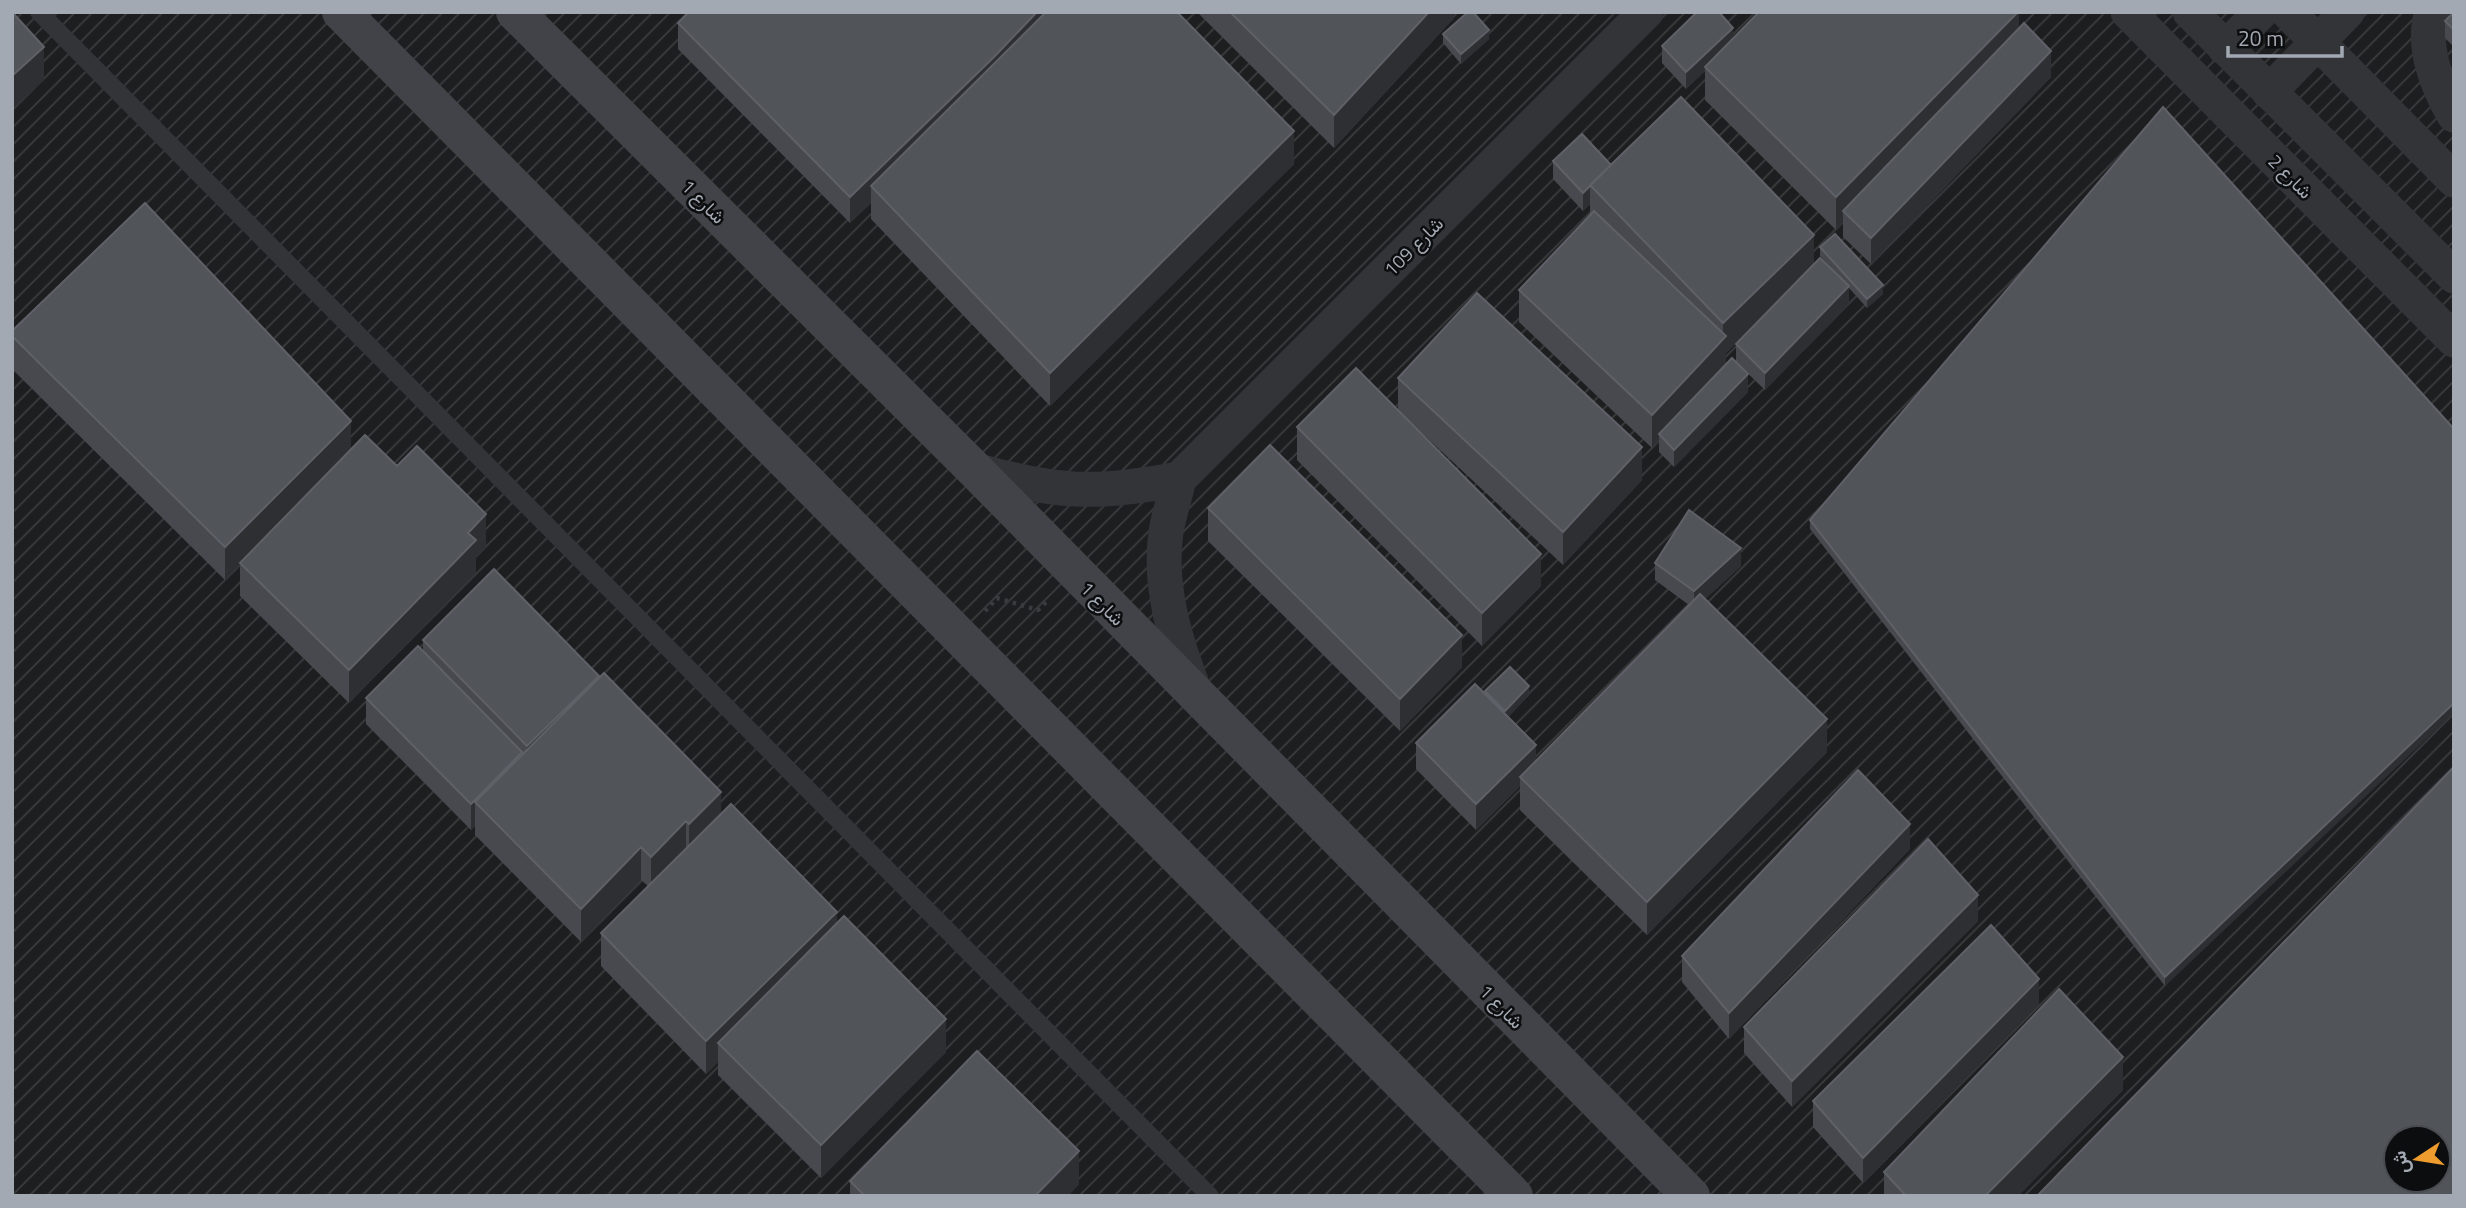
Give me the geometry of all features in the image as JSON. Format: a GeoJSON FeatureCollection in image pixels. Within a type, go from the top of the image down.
{"type":"FeatureCollection","features":[{"type":"Feature","properties":{"kind":"street"},"geometry":{"type":"LineString","coordinates":[[341,12],[1514,1196]]}},
{"type":"Feature","properties":{"kind":"street","name":"شارع 1"},"geometry":{"type":"LineString","coordinates":[[515,12],[975,470],[1075,575],[1691,1196]]}},
{"type":"Feature","properties":{"kind":"street","name":"شارع 109"},"geometry":{"type":"LineString","coordinates":[[1180,480],[1646,12]]}},
{"type":"Feature","properties":{"kind":"street","name":"شارع 2"},"geometry":{"type":"LineString","coordinates":[[2128,12],[2454,340]]}},
{"type":"Feature","properties":{"kind":"street"},"geometry":{"type":"LineString","coordinates":[[2190,12],[2454,276]]}},
{"type":"Feature","properties":{"kind":"street"},"geometry":{"type":"LineString","coordinates":[[2225,48],[2261,12]]}},
{"type":"Feature","properties":{"kind":"street"},"geometry":{"type":"LineString","coordinates":[[2288,12],[2454,180]]}},
{"type":"Feature","properties":{"kind":"street"},"geometry":{"type":"LineString","coordinates":[[2269,92],[2347,12]]}},
{"type":"Feature","properties":{"kind":"street"},"geometry":{"type":"LineString","coordinates":[[2432,12],[2431,62],[2440,92],[2454,115]]}},
{"type":"Feature","properties":{"kind":"street"},"geometry":{"type":"LineString","coordinates":[[975,470],[1025,485],[1076,491],[1128,489],[1180,480],[1166,533],[1165,588],[1176,642],[1197,698]]}},
{"type":"Feature","properties":{"kind":"lane"},"geometry":{"type":"LineString","coordinates":[[39,12],[1210,1196]]}},
{"type":"Feature","properties":{"kind":"path"},"geometry":{"type":"LineString","coordinates":[[960,636],[997,598],[1038,610],[1075,575]]}},
{"type":"Feature","properties":{"kind":"shaded area"},"geometry":{"type":"Polygon","coordinates":[[[12,12],[2454,12],[2454,1196],[12,1196],[12,12]]]}},
{"type":"Feature","properties":{"kind":"building"},"geometry":{"type":"Polygon","coordinates":[[[12,12],[44,47],[12,76],[12,12]]]}},
{"type":"Feature","properties":{"kind":"building"},"geometry":{"type":"Polygon","coordinates":[[[689,12],[1037,12],[850,197],[678,23],[689,12]]]}},
{"type":"Feature","properties":{"kind":"building"},"geometry":{"type":"Polygon","coordinates":[[[1046,12],[1177,12],[1294,131],[1050,373],[871,186],[1046,12]]]}},
{"type":"Feature","properties":{"kind":"building"},"geometry":{"type":"Polygon","coordinates":[[[1230,12],[1429,12],[1334,115],[1230,12]]]}},
{"type":"Feature","properties":{"kind":"building"},"geometry":{"type":"Polygon","coordinates":[[[1468,12],[1473,12],[1489,30],[1461,54],[1443,34],[1468,12]]]}},
{"type":"Feature","properties":{"kind":"building"},"geometry":{"type":"Polygon","coordinates":[[[1697,12],[1719,12],[1733,28],[1686,72],[1662,46],[1697,12]]]}},
{"type":"Feature","properties":{"kind":"building"},"geometry":{"type":"Polygon","coordinates":[[[1759,12],[2018,12],[1836,197],[1705,67],[1759,12]]]}},
{"type":"Feature","properties":{"kind":"building"},"geometry":{"type":"Polygon","coordinates":[[[2454,12],[2454,30],[2445,21],[2454,12]]]}},
{"type":"Feature","properties":{"kind":"building"},"geometry":{"type":"Polygon","coordinates":[[[2024,23],[2051,51],[1871,238],[1843,211],[2024,23]]]}},
{"type":"Feature","properties":{"kind":"building"},"geometry":{"type":"Polygon","coordinates":[[[1681,97],[1814,235],[1723,323],[1590,185],[1681,97]]]}},
{"type":"Feature","properties":{"kind":"building"},"geometry":{"type":"Polygon","coordinates":[[[2163,107],[2454,429],[2454,703],[2165,977],[1810,520],[2163,107]]]}},
{"type":"Feature","properties":{"kind":"building"},"geometry":{"type":"Polygon","coordinates":[[[1582,134],[1611,165],[1583,193],[1553,161],[1582,134]]]}},
{"type":"Feature","properties":{"kind":"building"},"geometry":{"type":"Polygon","coordinates":[[[145,203],[351,421],[225,547],[12,336],[12,331],[145,203]]]}},
{"type":"Feature","properties":{"kind":"building"},"geometry":{"type":"Polygon","coordinates":[[[1594,211],[1726,336],[1652,415],[1519,290],[1594,211]]]}},
{"type":"Feature","properties":{"kind":"building"},"geometry":{"type":"Polygon","coordinates":[[[1835,234],[1883,285],[1867,299],[1820,247],[1835,234]]]}},
{"type":"Feature","properties":{"kind":"building"},"geometry":{"type":"Polygon","coordinates":[[[1820,258],[1849,286],[1765,373],[1736,344],[1820,258]]]}},
{"type":"Feature","properties":{"kind":"building"},"geometry":{"type":"Polygon","coordinates":[[[1477,293],[1642,447],[1563,532],[1398,378],[1477,293]]]}},
{"type":"Feature","properties":{"kind":"building"},"geometry":{"type":"Polygon","coordinates":[[[1732,358],[1748,374],[1674,450],[1659,434],[1732,358]]]}},
{"type":"Feature","properties":{"kind":"building"},"geometry":{"type":"Polygon","coordinates":[[[1356,368],[1541,554],[1482,613],[1297,427],[1356,368]]]}},
{"type":"Feature","properties":{"kind":"building"},"geometry":{"type":"Polygon","coordinates":[[[365,435],[397,466],[417,446],[486,514],[468,533],[476,540],[349,670],[240,563],[365,435]]]}},
{"type":"Feature","properties":{"kind":"building"},"geometry":{"type":"Polygon","coordinates":[[[1270,445],[1462,635],[1400,699],[1208,508],[1270,445]]]}},
{"type":"Feature","properties":{"kind":"building"},"geometry":{"type":"Polygon","coordinates":[[[1689,510],[1741,548],[1694,591],[1655,563],[1689,510]]]}},
{"type":"Feature","properties":{"kind":"building"},"geometry":{"type":"Polygon","coordinates":[[[494,569],[599,676],[527,746],[423,640],[494,569]]]}},
{"type":"Feature","properties":{"kind":"building"},"geometry":{"type":"Polygon","coordinates":[[[1700,594],[1827,719],[1647,902],[1520,777],[1700,594]]]}},
{"type":"Feature","properties":{"kind":"building"},"geometry":{"type":"Polygon","coordinates":[[[418,646],[522,752],[471,804],[366,698],[418,646]]]}},
{"type":"Feature","properties":{"kind":"building"},"geometry":{"type":"Polygon","coordinates":[[[1510,667],[1529,686],[1505,711],[1485,691],[1510,667]]]}},
{"type":"Feature","properties":{"kind":"building"},"geometry":{"type":"Polygon","coordinates":[[[604,673],[721,792],[689,824],[686,821],[651,857],[641,847],[581,909],[475,802],[604,673]]]}},
{"type":"Feature","properties":{"kind":"building"},"geometry":{"type":"Polygon","coordinates":[[[1475,684],[1536,745],[1476,804],[1416,743],[1475,684]]]}},
{"type":"Feature","properties":{"kind":"building"},"geometry":{"type":"Polygon","coordinates":[[[2454,767],[2454,1196],[2037,1196],[2454,767]]]}},
{"type":"Feature","properties":{"kind":"building"},"geometry":{"type":"Polygon","coordinates":[[[1858,770],[1910,824],[1729,1013],[1682,956],[1858,770]]]}},
{"type":"Feature","properties":{"kind":"building"},"geometry":{"type":"Polygon","coordinates":[[[731,804],[837,912],[706,1041],[601,933],[731,804]]]}},
{"type":"Feature","properties":{"kind":"building"},"geometry":{"type":"Polygon","coordinates":[[[1928,839],[1978,895],[1792,1081],[1744,1027],[1928,839]]]}},
{"type":"Feature","properties":{"kind":"building"},"geometry":{"type":"Polygon","coordinates":[[[844,916],[946,1019],[821,1145],[718,1043],[844,916]]]}},
{"type":"Feature","properties":{"kind":"building"},"geometry":{"type":"Polygon","coordinates":[[[1991,925],[2039,979],[1863,1158],[1813,1101],[1991,925]]]}},
{"type":"Feature","properties":{"kind":"building"},"geometry":{"type":"Polygon","coordinates":[[[2059,989],[2123,1057],[1985,1196],[1906,1196],[1884,1172],[2059,989]]]}},
{"type":"Feature","properties":{"kind":"building"},"geometry":{"type":"Polygon","coordinates":[[[977,1051],[1079,1151],[1035,1196],[865,1196],[850,1181],[977,1051]]]}}]}
